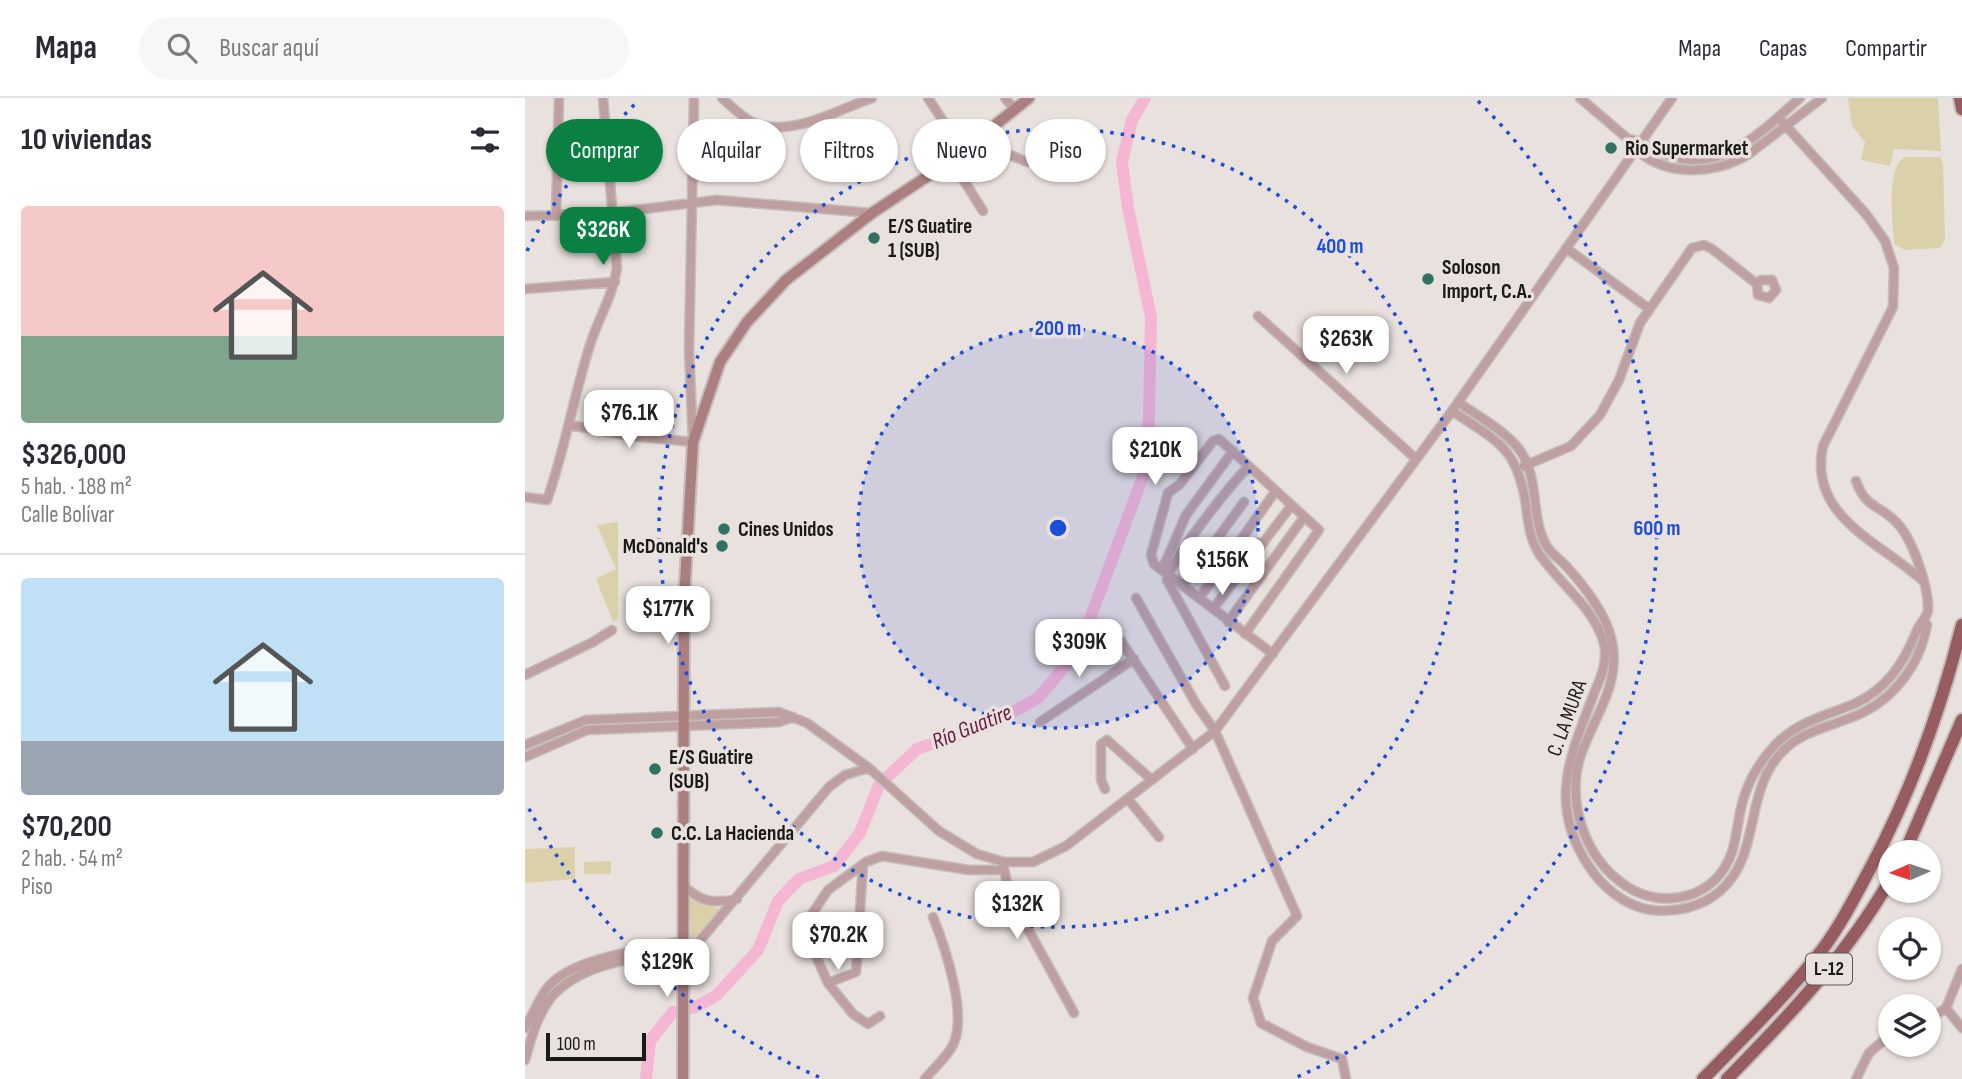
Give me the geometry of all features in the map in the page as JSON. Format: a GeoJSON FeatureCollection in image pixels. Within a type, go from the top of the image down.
{"type":"FeatureCollection","features":[{"type":"Feature","properties":{"kind":"highway"},"geometry":{"type":"LineString","coordinates":[[1960,98],[1962,109]]}},
{"type":"Feature","properties":{"kind":"highway","name":"L-12"},"geometry":{"type":"LineString","coordinates":[[1703,1079],[1791,988],[1823,948],[1851,906],[1903,803],[1925,751],[1962,625]]}},
{"type":"Feature","properties":{"kind":"highway"},"geometry":{"type":"LineString","coordinates":[[1910,840],[1962,720]]}},
{"type":"Feature","properties":{"kind":"highway","name":"L-12"},"geometry":{"type":"LineString","coordinates":[[1727,1079],[1787,1019],[1818,983],[1855,936],[1878,899]]}},
{"type":"Feature","properties":{"kind":"main road"},"geometry":{"type":"LineString","coordinates":[[1003,119],[1029,98]]}},
{"type":"Feature","properties":{"kind":"main road"},"geometry":{"type":"LineString","coordinates":[[683,1079],[684,601],[693,442],[720,362],[747,323],[786,280],[919,182]]}},
{"type":"Feature","properties":{"kind":"street"},"geometry":{"type":"LineString","coordinates":[[556,216],[559,98]]}},
{"type":"Feature","properties":{"kind":"street"},"geometry":{"type":"LineString","coordinates":[[525,496],[547,500],[570,428],[592,338],[615,282],[617,268],[603,98]]}},
{"type":"Feature","properties":{"kind":"street"},"geometry":{"type":"LineString","coordinates":[[570,428],[693,442],[689,350],[694,98]]}},
{"type":"Feature","properties":{"kind":"street"},"geometry":{"type":"LineString","coordinates":[[722,98],[751,121],[768,127],[790,127],[872,98]]}},
{"type":"Feature","properties":{"kind":"street"},"geometry":{"type":"LineString","coordinates":[[928,98],[942,119]]}},
{"type":"Feature","properties":{"kind":"street"},"geometry":{"type":"LineString","coordinates":[[1005,98],[1015,110]]}},
{"type":"Feature","properties":{"kind":"street"},"geometry":{"type":"LineString","coordinates":[[1580,98],[1628,139],[1635,149],[1669,167],[1712,169],[1736,162],[1787,127],[1822,98]]}},
{"type":"Feature","properties":{"kind":"street"},"geometry":{"type":"LineString","coordinates":[[880,1016],[875,1022],[865,1023],[841,1001],[828,983],[808,939],[808,920],[828,890],[863,864],[874,858],[890,855],[969,870],[1033,862],[1066,846],[1215,732],[1452,411],[1672,98]]}},
{"type":"Feature","properties":{"kind":"street"},"geometry":{"type":"LineString","coordinates":[[1628,139],[1642,141],[1674,158],[1711,158],[1746,143],[1800,98]]}},
{"type":"Feature","properties":{"kind":"street"},"geometry":{"type":"LineString","coordinates":[[1778,117],[1866,214],[1885,241],[1894,268],[1893,307],[1823,446],[1821,468],[1824,493],[1843,519],[1922,580]]}},
{"type":"Feature","properties":{"kind":"street"},"geometry":{"type":"LineString","coordinates":[[965,182],[983,211]]}},
{"type":"Feature","properties":{"kind":"street"},"geometry":{"type":"LineString","coordinates":[[525,216],[611,213],[717,201],[872,214]]}},
{"type":"Feature","properties":{"kind":"street"},"geometry":{"type":"LineString","coordinates":[[1518,468],[1571,446],[1600,415],[1619,380],[1628,349],[1648,308],[1684,255],[1698,245],[1711,249],[1757,284]]}},
{"type":"Feature","properties":{"kind":"street"},"geometry":{"type":"LineString","coordinates":[[1566,248],[1648,308]]}},
{"type":"Feature","properties":{"kind":"street"},"geometry":{"type":"LineString","coordinates":[[525,289],[615,282]]}},
{"type":"Feature","properties":{"kind":"street"},"geometry":{"type":"LineString","coordinates":[[1258,316],[1416,459]]}},
{"type":"Feature","properties":{"kind":"street"},"geometry":{"type":"LineString","coordinates":[[1458,402],[1499,430],[1519,450],[1527,465],[1544,542],[1588,596],[1611,635],[1613,671],[1604,704],[1582,750],[1576,783],[1577,803],[1594,853],[1615,878],[1639,894],[1664,900],[1679,899],[1705,888],[1716,879],[1731,854],[1745,794],[1762,761],[1799,725],[1876,691],[1906,658],[1924,620]]}},
{"type":"Feature","properties":{"kind":"street","name":"C. LA MURA"},"geometry":{"type":"LineString","coordinates":[[1452,411],[1496,441],[1518,468],[1536,548],[1592,618],[1604,646],[1603,671],[1567,768],[1565,792],[1568,820],[1580,850],[1598,879],[1616,896],[1641,908],[1667,910],[1693,906],[1708,900],[1726,885],[1744,855],[1761,786],[1780,754],[1803,735],[1860,714],[1883,701],[1903,679],[1919,654],[1927,625],[1924,620],[1928,612],[1922,580],[1906,535],[1894,519],[1865,500],[1856,481]]}},
{"type":"Feature","properties":{"kind":"street"},"geometry":{"type":"LineString","coordinates":[[1245,634],[1319,530],[1219,439],[1213,441],[1180,484],[1168,493],[1151,550],[1154,564],[1200,597],[1228,622],[1273,654]]}},
{"type":"Feature","properties":{"kind":"street"},"geometry":{"type":"LineString","coordinates":[[1225,686],[1169,588],[1165,572],[1186,515],[1233,451]]}},
{"type":"Feature","properties":{"kind":"street"},"geometry":{"type":"LineString","coordinates":[[1165,572],[1249,466]]}},
{"type":"Feature","properties":{"kind":"street"},"geometry":{"type":"LineString","coordinates":[[1200,597],[1275,492]]}},
{"type":"Feature","properties":{"kind":"street"},"geometry":{"type":"LineString","coordinates":[[1183,585],[1244,502]]}},
{"type":"Feature","properties":{"kind":"street"},"geometry":{"type":"LineString","coordinates":[[1213,609],[1291,506]]}},
{"type":"Feature","properties":{"kind":"street"},"geometry":{"type":"LineString","coordinates":[[1228,622],[1304,517]]}},
{"type":"Feature","properties":{"kind":"street"},"geometry":{"type":"LineString","coordinates":[[1136,598],[1196,704],[1215,732],[1297,916],[1272,940],[1253,998],[1261,1023],[1307,1047],[1342,1059],[1346,1079]]}},
{"type":"Feature","properties":{"kind":"street"},"geometry":{"type":"LineString","coordinates":[[525,675],[612,630]]}},
{"type":"Feature","properties":{"kind":"street"},"geometry":{"type":"LineString","coordinates":[[1121,641],[1193,749]]}},
{"type":"Feature","properties":{"kind":"street"},"geometry":{"type":"LineString","coordinates":[[1040,722],[1134,659]]}},
{"type":"Feature","properties":{"kind":"street"},"geometry":{"type":"LineString","coordinates":[[525,757],[587,730],[779,712],[807,723],[869,768],[959,845],[1003,866]]}},
{"type":"Feature","properties":{"kind":"street"},"geometry":{"type":"LineString","coordinates":[[525,745],[586,720],[683,721]]}},
{"type":"Feature","properties":{"kind":"street"},"geometry":{"type":"LineString","coordinates":[[1105,789],[1101,744],[1107,740],[1152,780]]}},
{"type":"Feature","properties":{"kind":"street"},"geometry":{"type":"LineString","coordinates":[[682,967],[829,787],[845,775],[869,768]]}},
{"type":"Feature","properties":{"kind":"street"},"geometry":{"type":"LineString","coordinates":[[1128,799],[1159,837]]}},
{"type":"Feature","properties":{"kind":"street"},"geometry":{"type":"LineString","coordinates":[[828,983],[856,972],[863,864]]}},
{"type":"Feature","properties":{"kind":"street"},"geometry":{"type":"LineString","coordinates":[[1003,866],[1010,896],[1074,1013]]}},
{"type":"Feature","properties":{"kind":"street"},"geometry":{"type":"LineString","coordinates":[[682,883],[703,900],[720,902],[737,899]]}},
{"type":"Feature","properties":{"kind":"street"},"geometry":{"type":"LineString","coordinates":[[925,1079],[954,1044],[957,1014],[951,964],[933,917]]}},
{"type":"Feature","properties":{"kind":"street"},"geometry":{"type":"LineString","coordinates":[[525,1028],[549,985],[566,973],[591,962],[682,945]]}},
{"type":"Feature","properties":{"kind":"street"},"geometry":{"type":"LineString","coordinates":[[525,1060],[536,1023],[550,999],[565,984],[607,966],[682,945]]}},
{"type":"Feature","properties":{"kind":"street"},"geometry":{"type":"LineString","coordinates":[[1941,1012],[1947,1008],[1962,970]]}},
{"type":"Feature","properties":{"kind":"street"},"geometry":{"type":"LineString","coordinates":[[1947,1008],[1962,1028]]}},
{"type":"Feature","properties":{"kind":"street"},"geometry":{"type":"LineString","coordinates":[[1856,1079],[1869,1053],[1878,1045]]}},
{"type":"Feature","properties":{"kind":"shaded area"},"geometry":{"type":"Polygon","coordinates":[[[1848,98],[1938,98],[1941,151],[1894,149],[1890,166],[1861,160],[1865,142],[1852,126],[1848,98]]]}},
{"type":"Feature","properties":{"kind":"shaded area"},"geometry":{"type":"Polygon","coordinates":[[[1905,157],[1940,157],[1943,164],[1945,240],[1940,248],[1905,250],[1894,244],[1892,184],[1899,163],[1905,157]]]}},
{"type":"Feature","properties":{"kind":"shaded area"},"geometry":{"type":"Polygon","coordinates":[[[618,522],[618,619],[613,622],[596,579],[616,569],[597,525],[618,522]]]}},
{"type":"Feature","properties":{"kind":"shaded area"},"geometry":{"type":"Polygon","coordinates":[[[575,847],[575,879],[525,883],[525,849],[575,847]]]}},
{"type":"Feature","properties":{"kind":"shaded area"},"geometry":{"type":"Polygon","coordinates":[[[611,861],[611,874],[584,874],[584,862],[611,861]]]}},
{"type":"Feature","properties":{"kind":"shaded area"},"geometry":{"type":"Polygon","coordinates":[[[690,899],[723,910],[691,941],[690,899]]]}},
{"type":"Feature","properties":{"kind":"waterway","name":"Río Guatire"},"geometry":{"type":"LineString","coordinates":[[693,1008],[716,996],[758,950],[778,901],[799,879],[834,866],[860,833],[879,785],[917,749],[991,724],[1038,698],[1078,651],[1148,463],[1151,317],[1128,208],[1122,162],[1132,120],[1145,98]]}},
{"type":"Feature","properties":{"kind":"waterway","name":"Río Guatire"},"geometry":{"type":"LineString","coordinates":[[646,1079],[650,1041],[673,1012]]}},
{"type":"Feature","properties":{"kind":"place","name":"Rio Supermarket"},"geometry":{"type":"Point","coordinates":[1611,148]}},
{"type":"Feature","properties":{"kind":"place","name":"E/S Guatire 1 (SUB)"},"geometry":{"type":"Point","coordinates":[874,238]}},
{"type":"Feature","properties":{"kind":"place","name":"Soloson Import, C.A."},"geometry":{"type":"Point","coordinates":[1428,279]}},
{"type":"Feature","properties":{"kind":"place","name":"Cines Unidos"},"geometry":{"type":"Point","coordinates":[724,529]}},
{"type":"Feature","properties":{"kind":"place","name":"McDonald's"},"geometry":{"type":"Point","coordinates":[722,546]}},
{"type":"Feature","properties":{"kind":"place","name":"E/S Guatire (SUB)"},"geometry":{"type":"Point","coordinates":[655,769]}},
{"type":"Feature","properties":{"kind":"place","name":"C.C. La Hacienda"},"geometry":{"type":"Point","coordinates":[657,833]}}]}
